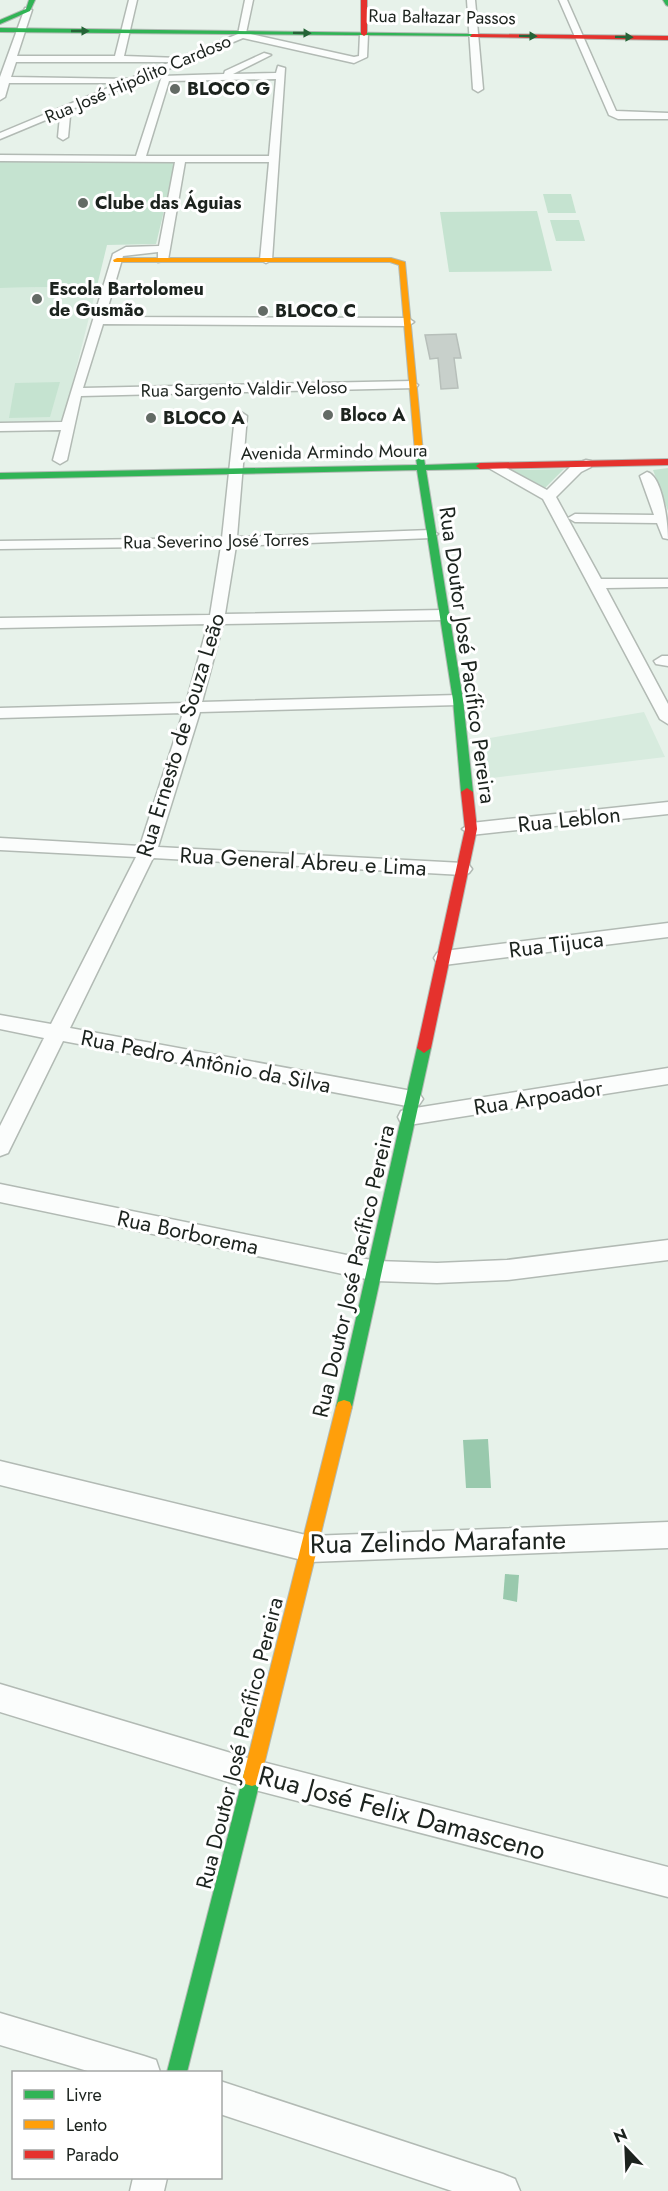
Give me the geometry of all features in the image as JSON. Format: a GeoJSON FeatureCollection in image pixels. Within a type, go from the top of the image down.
{"type":"FeatureCollection","features":[{"type":"Feature","properties":{"kind":"street"},"geometry":{"type":"LineString","coordinates":[[119,58],[133,0]]}},
{"type":"Feature","properties":{"kind":"street","name":"Rua José Hipólito Cardoso"},"geometry":{"type":"LineString","coordinates":[[0,136],[243,34],[249,0]]}},
{"type":"Feature","properties":{"kind":"street"},"geometry":{"type":"LineString","coordinates":[[243,34],[354,60],[363,57],[364,0]]}},
{"type":"Feature","properties":{"kind":"street"},"geometry":{"type":"LineString","coordinates":[[471,0],[476,35],[478,89]]}},
{"type":"Feature","properties":{"kind":"street"},"geometry":{"type":"LineString","coordinates":[[563,0],[612,113],[618,116],[668,116]]}},
{"type":"Feature","properties":{"kind":"street"},"geometry":{"type":"LineString","coordinates":[[0,22],[30,5]]}},
{"type":"Feature","properties":{"kind":"street"},"geometry":{"type":"LineString","coordinates":[[0,97],[3,80],[30,5]]}},
{"type":"Feature","properties":{"kind":"street","name":"Rua Baltazar Passos"},"geometry":{"type":"LineString","coordinates":[[0,30],[668,38]]}},
{"type":"Feature","properties":{"kind":"street"},"geometry":{"type":"LineString","coordinates":[[222,76],[267,55]]}},
{"type":"Feature","properties":{"kind":"street"},"geometry":{"type":"LineString","coordinates":[[11,59],[185,59]]}},
{"type":"Feature","properties":{"kind":"street"},"geometry":{"type":"LineString","coordinates":[[60,460],[76,392],[117,260],[163,254],[266,260],[280,72],[168,77],[161,84],[140,158]]}},
{"type":"Feature","properties":{"kind":"street"},"geometry":{"type":"LineString","coordinates":[[3,80],[135,80]]}},
{"type":"Feature","properties":{"kind":"street"},"geometry":{"type":"LineString","coordinates":[[0,147],[6,141],[135,87],[161,84]]}},
{"type":"Feature","properties":{"kind":"street"},"geometry":{"type":"LineString","coordinates":[[63,137],[65,116]]}},
{"type":"Feature","properties":{"kind":"street"},"geometry":{"type":"LineString","coordinates":[[0,158],[274,159]]}},
{"type":"Feature","properties":{"kind":"street"},"geometry":{"type":"LineString","coordinates":[[163,254],[181,159]]}},
{"type":"Feature","properties":{"kind":"street","name":"Rua Doutor José Pacífico Pereira"},"geometry":{"type":"LineString","coordinates":[[177,2071],[251,1774],[310,1549],[376,1271],[471,829],[458,700],[422,469],[412,385],[408,322],[399,262],[266,260]]}},
{"type":"Feature","properties":{"kind":"street"},"geometry":{"type":"LineString","coordinates":[[97,320],[408,322]]}},
{"type":"Feature","properties":{"kind":"street","name":"Rua Sargento Valdir Veloso"},"geometry":{"type":"LineString","coordinates":[[76,392],[412,385]]}},
{"type":"Feature","properties":{"kind":"street","name":"Rua Ernesto de Souza Leão"},"geometry":{"type":"LineString","coordinates":[[0,1147],[147,853],[194,707],[217,618],[238,471],[241,416]]}},
{"type":"Feature","properties":{"kind":"street"},"geometry":{"type":"LineString","coordinates":[[0,427],[68,426]]}},
{"type":"Feature","properties":{"kind":"street"},"geometry":{"type":"LineString","coordinates":[[653,462],[668,454]]}},
{"type":"Feature","properties":{"kind":"street","name":"Avenida Armindo Moura"},"geometry":{"type":"LineString","coordinates":[[0,476],[422,469],[668,462]]}},
{"type":"Feature","properties":{"kind":"street"},"geometry":{"type":"LineString","coordinates":[[549,496],[576,469],[586,464]]}},
{"type":"Feature","properties":{"kind":"street"},"geometry":{"type":"LineString","coordinates":[[494,467],[549,496],[668,719]]}},
{"type":"Feature","properties":{"kind":"street"},"geometry":{"type":"LineString","coordinates":[[647,476],[668,535]]}},
{"type":"Feature","properties":{"kind":"street"},"geometry":{"type":"LineString","coordinates":[[575,518],[663,519]]}},
{"type":"Feature","properties":{"kind":"street","name":"Rua Severino José Torres"},"geometry":{"type":"LineString","coordinates":[[0,545],[229,542],[431,534]]}},
{"type":"Feature","properties":{"kind":"street"},"geometry":{"type":"LineString","coordinates":[[596,584],[668,583]]}},
{"type":"Feature","properties":{"kind":"street"},"geometry":{"type":"LineString","coordinates":[[0,623],[443,615]]}},
{"type":"Feature","properties":{"kind":"street"},"geometry":{"type":"LineString","coordinates":[[0,713],[458,700]]}},
{"type":"Feature","properties":{"kind":"street","name":"Rua Leblon"},"geometry":{"type":"LineString","coordinates":[[471,829],[668,808]]}},
{"type":"Feature","properties":{"kind":"street","name":"Rua General Abreu e Lima"},"geometry":{"type":"LineString","coordinates":[[0,844],[463,869]]}},
{"type":"Feature","properties":{"kind":"street","name":"Rua Tijuca"},"geometry":{"type":"LineString","coordinates":[[444,958],[668,930]]}},
{"type":"Feature","properties":{"kind":"street","name":"Rua Pedro Antônio da Silva"},"geometry":{"type":"LineString","coordinates":[[0,1022],[410,1108]]}},
{"type":"Feature","properties":{"kind":"street","name":"Rua Arpoador"},"geometry":{"type":"LineString","coordinates":[[410,1108],[668,1076]]}},
{"type":"Feature","properties":{"kind":"street","name":"Rua Borborema"},"geometry":{"type":"LineString","coordinates":[[0,1193],[376,1271],[437,1273],[507,1270],[668,1250]]}},
{"type":"Feature","properties":{"kind":"street","name":"Rua Zelindo Marafante"},"geometry":{"type":"LineString","coordinates":[[0,1473],[310,1549],[668,1535]]}},
{"type":"Feature","properties":{"kind":"street","name":"Rua José Felix Damasceno"},"geometry":{"type":"LineString","coordinates":[[0,1698],[251,1774],[668,1881]]}},
{"type":"Feature","properties":{"kind":"street"},"geometry":{"type":"LineString","coordinates":[[0,2029],[137,2071]]}},
{"type":"Feature","properties":{"kind":"street"},"geometry":{"type":"LineString","coordinates":[[222,2098],[503,2191]]}},
{"type":"Feature","properties":{"kind":"shaded area","name":"Clube das Águias"},"geometry":{"type":"Polygon","coordinates":[[[0,161],[176,161],[156,244],[107,245],[97,286],[0,288],[0,161]]]}},
{"type":"Feature","properties":{"kind":"shaded area"},"geometry":{"type":"Polygon","coordinates":[[[543,194],[571,194],[576,213],[548,213],[543,194]]]}},
{"type":"Feature","properties":{"kind":"shaded area"},"geometry":{"type":"Polygon","coordinates":[[[537,211],[552,271],[449,272],[440,212],[537,211]]]}},
{"type":"Feature","properties":{"kind":"shaded area"},"geometry":{"type":"Polygon","coordinates":[[[550,220],[579,220],[585,241],[556,241],[550,220]]]}},
{"type":"Feature","properties":{"kind":"shaded area"},"geometry":{"type":"Polygon","coordinates":[[[97,286],[62,424],[0,426],[0,288],[97,286]]]}},
{"type":"Feature","properties":{"kind":"shaded area"},"geometry":{"type":"Polygon","coordinates":[[[60,382],[50,417],[9,418],[15,383],[60,382]]]}},
{"type":"Feature","properties":{"kind":"shaded area"},"geometry":{"type":"Polygon","coordinates":[[[668,468],[668,511],[653,470],[668,468]]]}},
{"type":"Feature","properties":{"kind":"shaded area"},"geometry":{"type":"Polygon","coordinates":[[[564,469],[544,489],[511,470],[564,469]]]}},
{"type":"Feature","properties":{"kind":"shaded area"},"geometry":{"type":"Polygon","coordinates":[[[644,712],[665,757],[484,779],[484,739],[644,712]]]}},
{"type":"Feature","properties":{"kind":"shaded area"},"geometry":{"type":"Polygon","coordinates":[[[488,1439],[491,1488],[466,1488],[463,1440],[488,1439]]]}},
{"type":"Feature","properties":{"kind":"shaded area"},"geometry":{"type":"Polygon","coordinates":[[[505,1574],[519,1575],[517,1602],[503,1599],[505,1574]]]}},
{"type":"Feature","properties":{"kind":"building"},"geometry":{"type":"Polygon","coordinates":[[[456,334],[461,358],[454,358],[458,388],[441,389],[438,358],[430,359],[425,335],[456,334]]]}},
{"type":"Feature","properties":{"kind":"traffic: fast"},"geometry":{"type":"LineString","coordinates":[[0,22],[28,10],[32,0]]}},
{"type":"Feature","properties":{"kind":"traffic: fast"},"geometry":{"type":"LineString","coordinates":[[666,0],[668,4]]}},
{"type":"Feature","properties":{"kind":"traffic: fast"},"geometry":{"type":"LineString","coordinates":[[0,30],[472,36]]}},
{"type":"Feature","properties":{"kind":"traffic: fast"},"geometry":{"type":"LineString","coordinates":[[419,452],[458,700],[467,792]]}},
{"type":"Feature","properties":{"kind":"traffic: fast"},"geometry":{"type":"LineString","coordinates":[[0,476],[480,466]]}},
{"type":"Feature","properties":{"kind":"traffic: fast"},"geometry":{"type":"LineString","coordinates":[[344,1407],[424,1048]]}},
{"type":"Feature","properties":{"kind":"traffic: fast"},"geometry":{"type":"LineString","coordinates":[[177,2071],[252,1777]]}},
{"type":"Feature","properties":{"kind":"traffic: slow"},"geometry":{"type":"LineString","coordinates":[[117,260],[391,260],[402,264],[419,452]]}},
{"type":"Feature","properties":{"kind":"traffic: slow"},"geometry":{"type":"LineString","coordinates":[[252,1777],[344,1407]]}},
{"type":"Feature","properties":{"kind":"traffic: jam"},"geometry":{"type":"LineString","coordinates":[[364,0],[364,34]]}},
{"type":"Feature","properties":{"kind":"traffic: jam"},"geometry":{"type":"LineString","coordinates":[[472,36],[668,38]]}},
{"type":"Feature","properties":{"kind":"traffic: jam"},"geometry":{"type":"LineString","coordinates":[[480,466],[668,462]]}},
{"type":"Feature","properties":{"kind":"traffic: jam"},"geometry":{"type":"LineString","coordinates":[[424,1048],[471,829],[467,792]]}},
{"type":"Feature","properties":{"kind":"place","name":"BLOCO G"},"geometry":{"type":"Point","coordinates":[175,89]}},
{"type":"Feature","properties":{"kind":"place","name":"Clube das Águias"},"geometry":{"type":"Point","coordinates":[83,203]}},
{"type":"Feature","properties":{"kind":"place","name":"Escola Bartolomeu de Gusmão"},"geometry":{"type":"Point","coordinates":[37,299]}},
{"type":"Feature","properties":{"kind":"place","name":"BLOCO C"},"geometry":{"type":"Point","coordinates":[263,311]}},
{"type":"Feature","properties":{"kind":"place","name":"Bloco A"},"geometry":{"type":"Point","coordinates":[328,415]}},
{"type":"Feature","properties":{"kind":"place","name":"BLOCO A"},"geometry":{"type":"Point","coordinates":[151,418]}}]}
